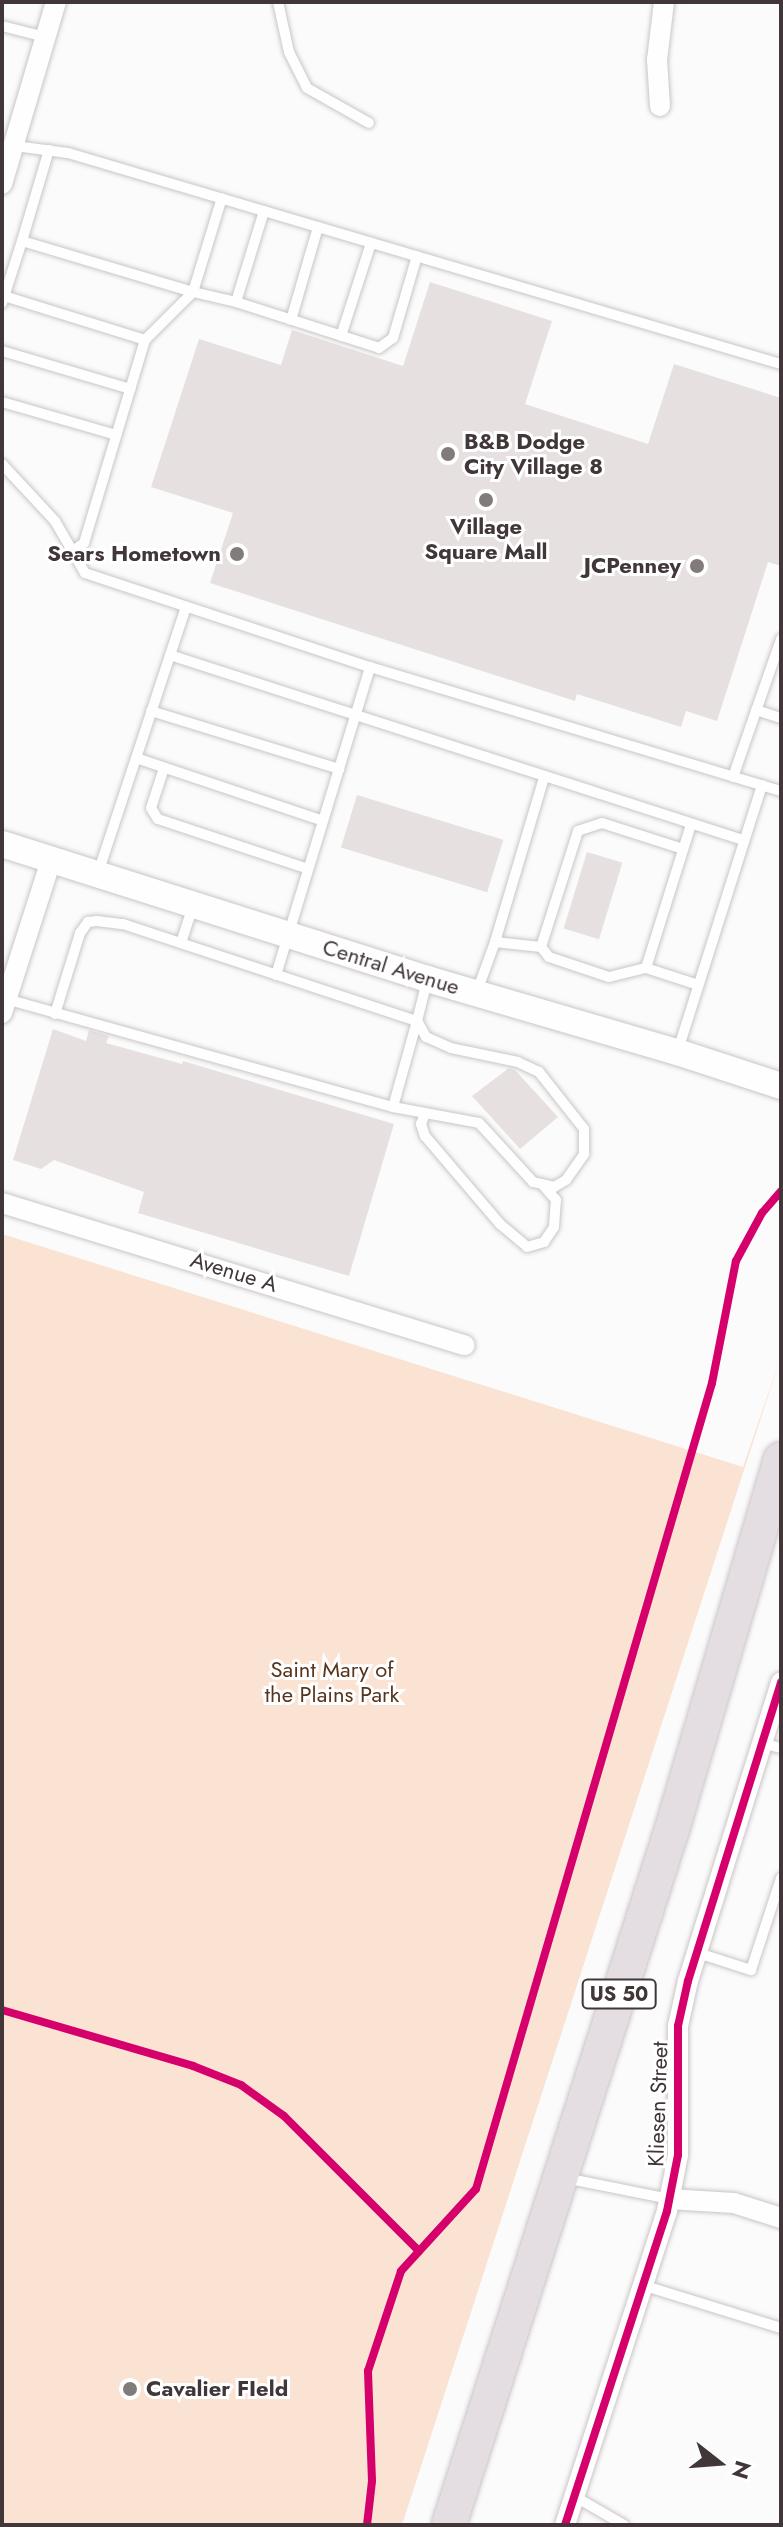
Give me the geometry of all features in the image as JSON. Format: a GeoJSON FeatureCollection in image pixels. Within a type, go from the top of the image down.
{"type":"FeatureCollection","features":[{"type":"Feature","properties":{"kind":"highway","name":"US 50"},"geometry":{"type":"LineString","coordinates":[[449,2525],[673,1826],[781,1460]]}},
{"type":"Feature","properties":{"kind":"street"},"geometry":{"type":"LineString","coordinates":[[2,184],[8,144],[56,2]]}},
{"type":"Feature","properties":{"kind":"street"},"geometry":{"type":"LineString","coordinates":[[660,106],[657,60],[664,2]]}},
{"type":"Feature","properties":{"kind":"street","name":"Central Avenue"},"geometry":{"type":"LineString","coordinates":[[2,844],[427,979],[677,1052],[781,1086]]}},
{"type":"Feature","properties":{"kind":"street"},"geometry":{"type":"LineString","coordinates":[[4,1005],[51,860]]}},
{"type":"Feature","properties":{"kind":"street","name":"Avenue A"},"geometry":{"type":"LineString","coordinates":[[2,1203],[465,1345]]}},
{"type":"Feature","properties":{"kind":"street","name":"Kliesen Street"},"geometry":{"type":"LineString","coordinates":[[565,2525],[669,2199],[678,2155],[678,2026],[698,1953],[771,1746],[781,1682]]}},
{"type":"Feature","properties":{"kind":"street"},"geometry":{"type":"LineString","coordinates":[[669,2199],[734,2203],[781,2218]]}},
{"type":"Feature","properties":{"kind":"lane"},"geometry":{"type":"LineString","coordinates":[[278,2],[289,52],[307,88],[369,123]]}},
{"type":"Feature","properties":{"kind":"lane"},"geometry":{"type":"LineString","coordinates":[[2,26],[45,37]]}},
{"type":"Feature","properties":{"kind":"lane"},"geometry":{"type":"LineString","coordinates":[[8,144],[49,150],[222,198],[781,364]]}},
{"type":"Feature","properties":{"kind":"lane"},"geometry":{"type":"LineString","coordinates":[[49,150],[3,300],[145,340]]}},
{"type":"Feature","properties":{"kind":"lane"},"geometry":{"type":"LineString","coordinates":[[73,551],[84,543],[145,340],[193,292],[222,198]]}},
{"type":"Feature","properties":{"kind":"lane"},"geometry":{"type":"LineString","coordinates":[[236,302],[264,211]]}},
{"type":"Feature","properties":{"kind":"lane"},"geometry":{"type":"LineString","coordinates":[[291,320],[318,227]]}},
{"type":"Feature","properties":{"kind":"lane"},"geometry":{"type":"LineString","coordinates":[[22,241],[236,302],[379,348],[393,338],[417,256]]}},
{"type":"Feature","properties":{"kind":"lane"},"geometry":{"type":"LineString","coordinates":[[341,336],[371,243]]}},
{"type":"Feature","properties":{"kind":"lane"},"geometry":{"type":"LineString","coordinates":[[2,351],[130,389]]}},
{"type":"Feature","properties":{"kind":"lane"},"geometry":{"type":"LineString","coordinates":[[2,402],[116,435]]}},
{"type":"Feature","properties":{"kind":"lane"},"geometry":{"type":"LineString","coordinates":[[2,464],[55,521],[85,573],[370,667],[781,791]]}},
{"type":"Feature","properties":{"kind":"lane"},"geometry":{"type":"LineString","coordinates":[[97,875],[186,607]]}},
{"type":"Feature","properties":{"kind":"lane"},"geometry":{"type":"LineString","coordinates":[[733,777],[778,659],[781,639]]}},
{"type":"Feature","properties":{"kind":"lane"},"geometry":{"type":"LineString","coordinates":[[170,655],[355,718],[743,840]]}},
{"type":"Feature","properties":{"kind":"lane"},"geometry":{"type":"LineString","coordinates":[[276,975],[370,667]]}},
{"type":"Feature","properties":{"kind":"lane"},"geometry":{"type":"LineString","coordinates":[[756,710],[781,718]]}},
{"type":"Feature","properties":{"kind":"lane"},"geometry":{"type":"LineString","coordinates":[[151,711],[339,769]]}},
{"type":"Feature","properties":{"kind":"lane"},"geometry":{"type":"LineString","coordinates":[[136,758],[323,821]]}},
{"type":"Feature","properties":{"kind":"lane"},"geometry":{"type":"LineString","coordinates":[[164,768],[151,808],[158,819],[308,869]]}},
{"type":"Feature","properties":{"kind":"lane"},"geometry":{"type":"LineString","coordinates":[[476,994],[495,942],[544,778]]}},
{"type":"Feature","properties":{"kind":"lane"},"geometry":{"type":"LineString","coordinates":[[677,1052],[762,785]]}},
{"type":"Feature","properties":{"kind":"lane"},"geometry":{"type":"LineString","coordinates":[[541,947],[578,831],[602,823],[683,849]]}},
{"type":"Feature","properties":{"kind":"lane"},"geometry":{"type":"LineString","coordinates":[[646,968],[691,824]]}},
{"type":"Feature","properties":{"kind":"lane"},"geometry":{"type":"LineString","coordinates":[[181,943],[194,905]]}},
{"type":"Feature","properties":{"kind":"lane"},"geometry":{"type":"LineString","coordinates":[[4,1005],[55,1014],[393,1107],[425,1114],[456,1116],[479,1123],[533,1182],[554,1187],[577,1170],[584,1154],[584,1129],[539,1072],[518,1062],[451,1048],[426,1037],[417,1021],[123,924],[88,922],[80,933],[55,1014]]}},
{"type":"Feature","properties":{"kind":"lane"},"geometry":{"type":"LineString","coordinates":[[495,942],[541,947],[549,957],[609,977],[646,968],[698,985]]}},
{"type":"Feature","properties":{"kind":"lane"},"geometry":{"type":"LineString","coordinates":[[393,1107],[427,979]]}},
{"type":"Feature","properties":{"kind":"lane"},"geometry":{"type":"LineString","coordinates":[[425,1114],[421,1124],[425,1136],[500,1224],[527,1247],[544,1242],[554,1227],[556,1200],[541,1184]]}},
{"type":"Feature","properties":{"kind":"lane"},"geometry":{"type":"LineString","coordinates":[[698,1953],[751,1970],[781,1878]]}},
{"type":"Feature","properties":{"kind":"lane"},"geometry":{"type":"LineString","coordinates":[[560,2177],[669,2199]]}},
{"type":"Feature","properties":{"kind":"lane"},"geometry":{"type":"LineString","coordinates":[[642,2285],[781,2328]]}},
{"type":"Feature","properties":{"kind":"lane"},"geometry":{"type":"LineString","coordinates":[[574,2496],[624,2525]]}},
{"type":"Feature","properties":{"kind":"green space","name":"Saint Mary of the Plains Park"},"geometry":{"type":"Polygon","coordinates":[[[2,1234],[743,1467],[781,1356],[402,2525],[2,2525],[2,1234]]]}},
{"type":"Feature","properties":{"kind":"building","name":"Village Square Mall"},"geometry":{"type":"Polygon","coordinates":[[[430,282],[552,321],[525,404],[648,444],[674,364],[781,398],[781,566],[768,562],[717,721],[686,711],[681,727],[577,694],[575,701],[210,583],[233,513],[151,487],[199,339],[281,365],[292,330],[403,366],[430,282]]]}},
{"type":"Feature","properties":{"kind":"building"},"geometry":{"type":"Polygon","coordinates":[[[357,795],[503,840],[487,892],[341,848],[357,795]]]}},
{"type":"Feature","properties":{"kind":"building"},"geometry":{"type":"Polygon","coordinates":[[[587,852],[622,863],[599,939],[564,929],[587,852]]]}},
{"type":"Feature","properties":{"kind":"building"},"geometry":{"type":"Polygon","coordinates":[[[53,1029],[86,1041],[89,1030],[109,1036],[106,1043],[182,1064],[183,1061],[394,1124],[349,1276],[138,1213],[144,1192],[54,1160],[41,1169],[13,1160],[53,1029]]]}},
{"type":"Feature","properties":{"kind":"building"},"geometry":{"type":"Polygon","coordinates":[[[509,1068],[515,1070],[558,1117],[520,1149],[472,1096],[509,1068]]]}},
{"type":"Feature","properties":{"kind":"cycle path"},"geometry":{"type":"LineString","coordinates":[[367,2525],[372,2481],[368,2371],[401,2271],[476,2189],[712,1383],[736,1261],[762,1213],[781,1191]]}},
{"type":"Feature","properties":{"kind":"cycle path"},"geometry":{"type":"LineString","coordinates":[[565,2525],[667,2211],[678,2155],[678,2026],[688,1981],[781,1682]]}},
{"type":"Feature","properties":{"kind":"cycle path"},"geometry":{"type":"LineString","coordinates":[[2,2010],[193,2066],[241,2085],[284,2116],[419,2251]]}},
{"type":"Feature","properties":{"kind":"place","name":"B&B Dodge City Village 8"},"geometry":{"type":"Point","coordinates":[448,454]}},
{"type":"Feature","properties":{"kind":"place","name":"Village Square Mall"},"geometry":{"type":"Point","coordinates":[486,500]}},
{"type":"Feature","properties":{"kind":"place","name":"Sears Hometown"},"geometry":{"type":"Point","coordinates":[237,554]}},
{"type":"Feature","properties":{"kind":"place","name":"JCPenney"},"geometry":{"type":"Point","coordinates":[697,566]}},
{"type":"Feature","properties":{"kind":"place","name":"Cavalier FIeld"},"geometry":{"type":"Point","coordinates":[130,2389]}}]}
